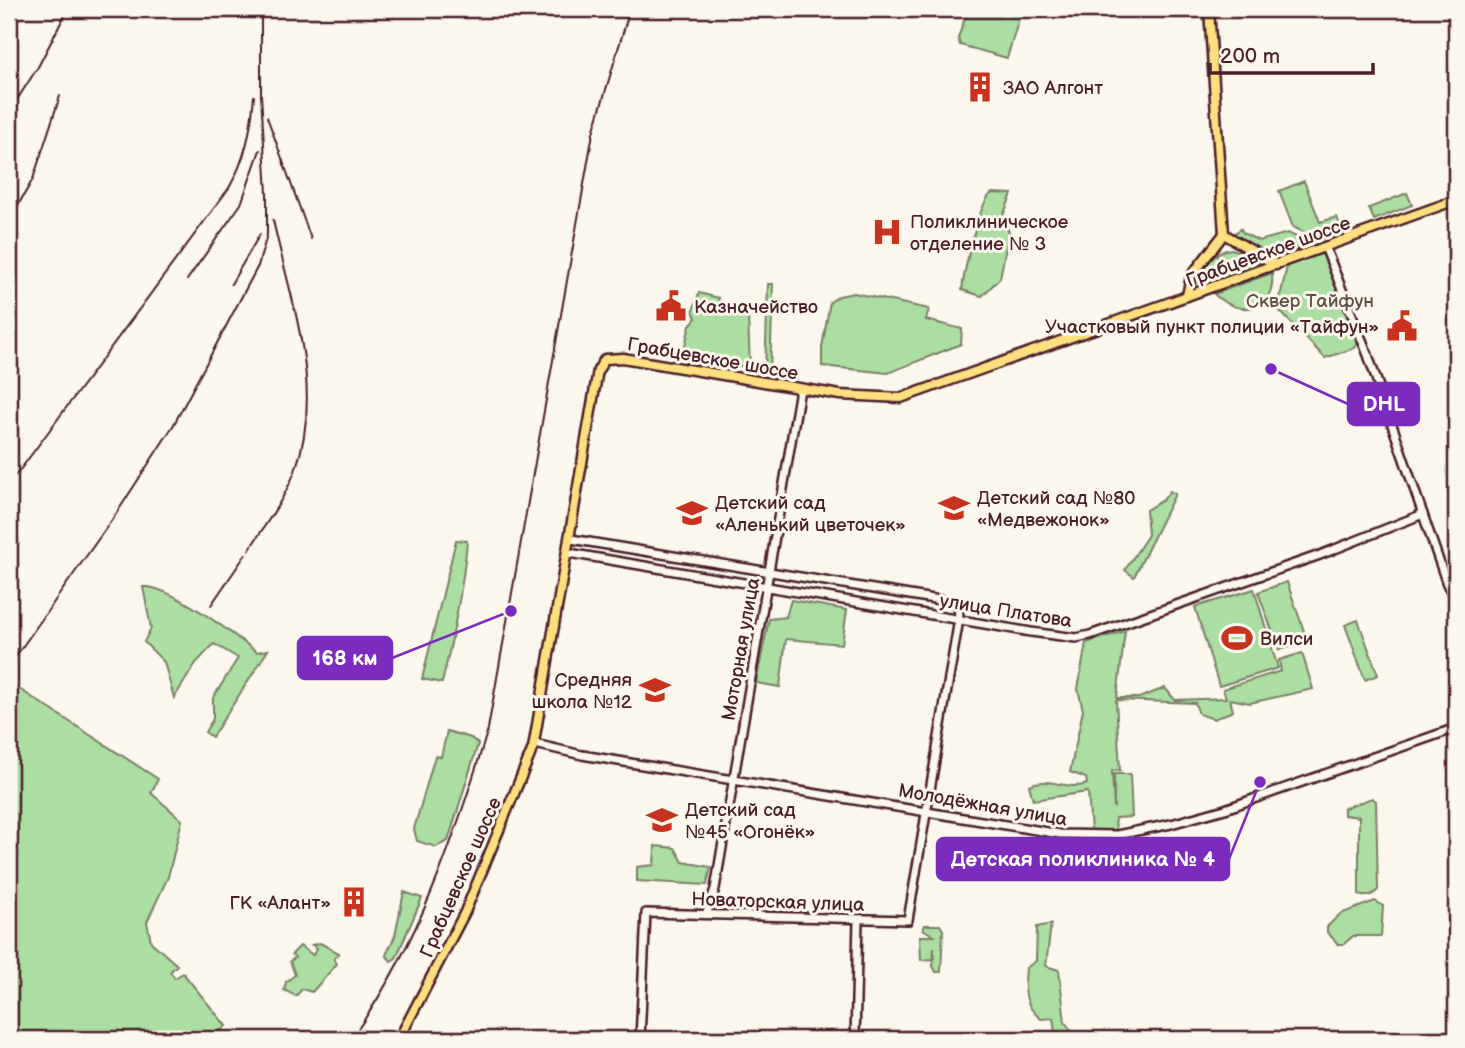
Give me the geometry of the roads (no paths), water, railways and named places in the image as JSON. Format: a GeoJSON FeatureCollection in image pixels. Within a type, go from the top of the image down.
{"type":"FeatureCollection","features":[{"type":"Feature","properties":{"kind":"main road"},"geometry":{"type":"LineString","coordinates":[[1187,296],[1191,276],[1224,234],[1209,9]]}},
{"type":"Feature","properties":{"kind":"main road","name":"Грабцевское шоссе"},"geometry":{"type":"LineString","coordinates":[[399,1039],[465,912],[535,744],[598,370],[605,359],[623,358],[800,389],[872,398],[901,398],[1456,200]]}},
{"type":"Feature","properties":{"kind":"main road"},"geometry":{"type":"LineString","coordinates":[[1224,234],[1276,265]]}},
{"type":"Feature","properties":{"kind":"main road"},"geometry":{"type":"LineString","coordinates":[[1213,250],[1228,243],[1248,249]]}},
{"type":"Feature","properties":{"kind":"street"},"geometry":{"type":"LineString","coordinates":[[1325,247],[1368,355],[1447,584],[1456,600]]}},
{"type":"Feature","properties":{"kind":"street","name":"Моторная улица"},"geometry":{"type":"LineString","coordinates":[[707,912],[715,889],[800,389]]}},
{"type":"Feature","properties":{"kind":"street","name":"улица Платова"},"geometry":{"type":"LineString","coordinates":[[569,552],[1035,633],[1081,637],[1320,555],[1423,514]]}},
{"type":"Feature","properties":{"kind":"street","name":"улица Платова"},"geometry":{"type":"LineString","coordinates":[[571,538],[958,603],[959,619]]}},
{"type":"Feature","properties":{"kind":"street"},"geometry":{"type":"LineString","coordinates":[[928,810],[959,619]]}},
{"type":"Feature","properties":{"kind":"street","name":"Молодёжная улица"},"geometry":{"type":"LineString","coordinates":[[535,744],[582,755],[928,810],[1060,834],[1134,833],[1225,809],[1456,728]]}},
{"type":"Feature","properties":{"kind":"street","name":"Новаторская улица"},"geometry":{"type":"LineString","coordinates":[[640,1039],[646,913],[707,912],[908,920],[928,810]]}},
{"type":"Feature","properties":{"kind":"street"},"geometry":{"type":"LineString","coordinates":[[855,1039],[858,920]]}},
{"type":"Feature","properties":{"kind":"railway"},"geometry":{"type":"LineString","coordinates":[[9,112],[38,67],[68,9]]}},
{"type":"Feature","properties":{"kind":"railway"},"geometry":{"type":"LineString","coordinates":[[11,663],[116,514],[173,426],[258,266],[267,235],[261,95],[261,9]]}},
{"type":"Feature","properties":{"kind":"railway"},"geometry":{"type":"LineString","coordinates":[[351,1039],[396,967],[415,929],[448,850],[488,729],[593,133],[630,9]]}},
{"type":"Feature","properties":{"kind":"railway"},"geometry":{"type":"LineString","coordinates":[[9,221],[33,179],[60,96]]}},
{"type":"Feature","properties":{"kind":"railway"},"geometry":{"type":"LineString","coordinates":[[9,482],[229,188],[247,144],[254,96]]}},
{"type":"Feature","properties":{"kind":"railway"},"geometry":{"type":"LineString","coordinates":[[267,117],[311,239]]}},
{"type":"Feature","properties":{"kind":"railway"},"geometry":{"type":"LineString","coordinates":[[187,280],[241,204],[260,150]]}},
{"type":"Feature","properties":{"kind":"railway"},"geometry":{"type":"LineString","coordinates":[[249,550],[291,482],[303,440],[307,408],[302,346],[273,220]]}},
{"type":"Feature","properties":{"kind":"railway"},"geometry":{"type":"LineString","coordinates":[[231,284],[260,234]]}},
{"type":"Feature","properties":{"kind":"railway"},"geometry":{"type":"LineString","coordinates":[[211,605],[246,554]]}},
{"type":"Feature","properties":{"kind":"place","name":"ЗАО Алгонт"},"geometry":{"type":"Point","coordinates":[980,87]}},
{"type":"Feature","properties":{"kind":"place","name":"Поликлиническое отделение № 3"},"geometry":{"type":"Point","coordinates":[887,232]}},
{"type":"Feature","properties":{"kind":"place","name":"Казначейство"},"geometry":{"type":"Point","coordinates":[671,306]}},
{"type":"Feature","properties":{"kind":"place","name":"Участковый пункт полиции «Тайфун»"},"geometry":{"type":"Point","coordinates":[1402,326]}},
{"type":"Feature","properties":{"kind":"place","name":"DHL"},"geometry":{"type":"Point","coordinates":[1271,369]}},
{"type":"Feature","properties":{"kind":"place","name":"Детский сад №80 «Медвежонок»"},"geometry":{"type":"Point","coordinates":[954,508]}},
{"type":"Feature","properties":{"kind":"place","name":"Детский сад «Аленький цветочек»"},"geometry":{"type":"Point","coordinates":[692,513]}},
{"type":"Feature","properties":{"kind":"place","name":"168 км"},"geometry":{"type":"Point","coordinates":[511,611]}},
{"type":"Feature","properties":{"kind":"place","name":"Вилси"},"geometry":{"type":"Point","coordinates":[1237,638]}},
{"type":"Feature","properties":{"kind":"place","name":"Средняя школа №12"},"geometry":{"type":"Point","coordinates":[655,690]}},
{"type":"Feature","properties":{"kind":"place","name":"Детская поликлиника № 4"},"geometry":{"type":"Point","coordinates":[1260,782]}},
{"type":"Feature","properties":{"kind":"place","name":"Детский сад №45 «Огонёк»"},"geometry":{"type":"Point","coordinates":[662,820]}},
{"type":"Feature","properties":{"kind":"place","name":"ГК «Алант»"},"geometry":{"type":"Point","coordinates":[354,902]}},
{"type":"Feature","properties":{"kind":"park label","name":"Сквер Тайфун"},"geometry":{"type":"Point","coordinates":[1310,300]}}]}
